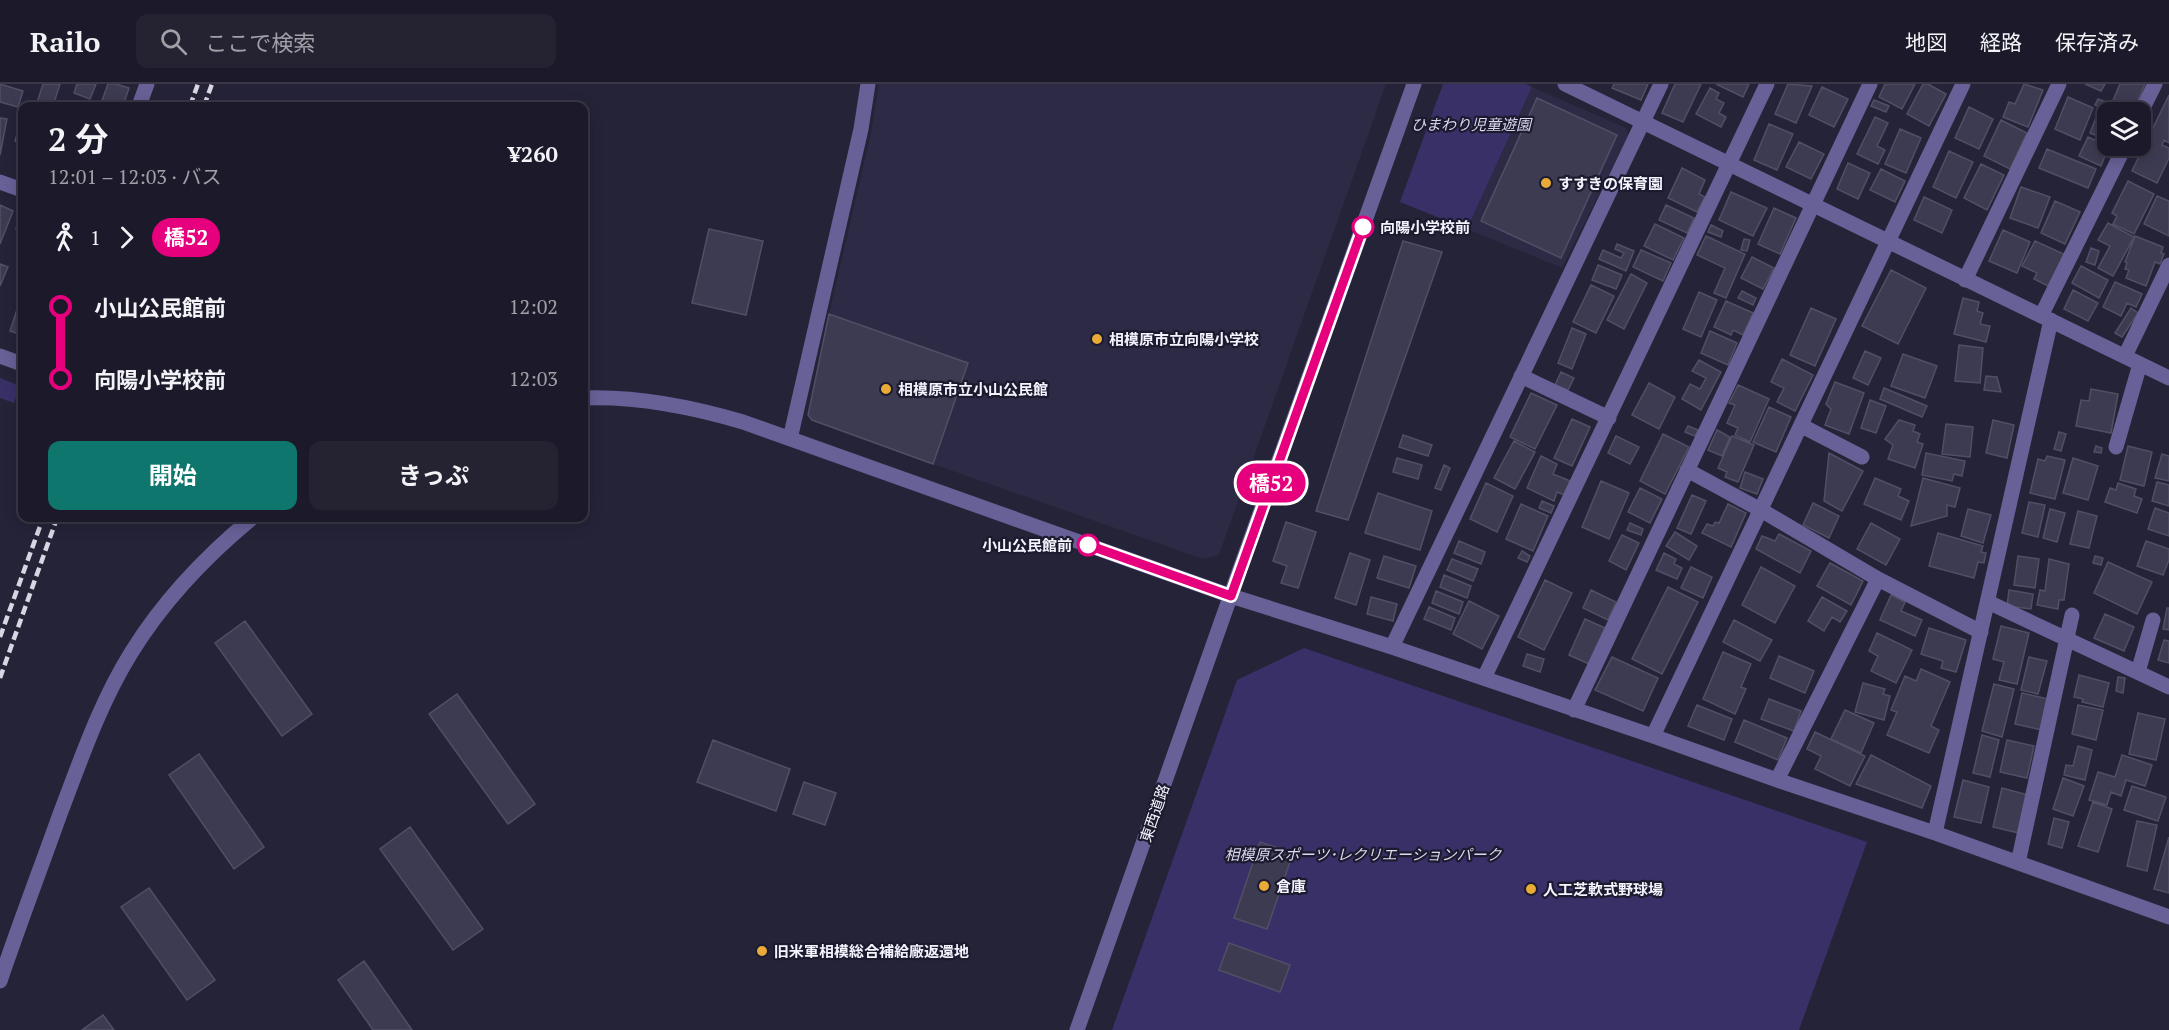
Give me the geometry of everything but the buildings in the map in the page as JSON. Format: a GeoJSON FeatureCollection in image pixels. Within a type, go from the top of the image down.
{"type":"FeatureCollection","features":[{"type":"Feature","properties":{"kind":"street"},"geometry":{"type":"LineString","coordinates":[[140,102],[147,84]]}},
{"type":"Feature","properties":{"kind":"street"},"geometry":{"type":"LineString","coordinates":[[790,439],[861,129],[868,84]]}},
{"type":"Feature","properties":{"kind":"street","name":"東西道路"},"geometry":{"type":"LineString","coordinates":[[1077,1030],[1414,84]]}},
{"type":"Feature","properties":{"kind":"street"},"geometry":{"type":"LineString","coordinates":[[1564,84],[2169,378]]}},
{"type":"Feature","properties":{"kind":"street"},"geometry":{"type":"LineString","coordinates":[[1392,647],[1660,84]]}},
{"type":"Feature","properties":{"kind":"street"},"geometry":{"type":"LineString","coordinates":[[1484,678],[1767,84]]}},
{"type":"Feature","properties":{"kind":"street"},"geometry":{"type":"LineString","coordinates":[[1574,710],[1870,84]]}},
{"type":"Feature","properties":{"kind":"street"},"geometry":{"type":"LineString","coordinates":[[1653,736],[1963,84]]}},
{"type":"Feature","properties":{"kind":"street"},"geometry":{"type":"LineString","coordinates":[[1965,280],[2059,84]]}},
{"type":"Feature","properties":{"kind":"street"},"geometry":{"type":"LineString","coordinates":[[2146,102],[2155,84]]}},
{"type":"Feature","properties":{"kind":"street"},"geometry":{"type":"LineString","coordinates":[[1935,833],[1988,602],[2046,318],[2120,156]]}},
{"type":"Feature","properties":{"kind":"street"},"geometry":{"type":"LineString","coordinates":[[0,182],[18,189]]}},
{"type":"Feature","properties":{"kind":"street"},"geometry":{"type":"LineString","coordinates":[[2125,356],[2169,265]]}},
{"type":"Feature","properties":{"kind":"street"},"geometry":{"type":"LineString","coordinates":[[0,356],[18,363]]}},
{"type":"Feature","properties":{"kind":"street"},"geometry":{"type":"LineString","coordinates":[[2116,447],[2140,364]]}},
{"type":"Feature","properties":{"kind":"street"},"geometry":{"type":"LineString","coordinates":[[1521,376],[1609,418]]}},
{"type":"Feature","properties":{"kind":"street"},"geometry":{"type":"LineString","coordinates":[[588,398],[637,400],[701,410],[790,439],[1231,596],[1484,678],[1935,833],[2169,917]]}},
{"type":"Feature","properties":{"kind":"street"},"geometry":{"type":"LineString","coordinates":[[1802,426],[1862,457]]}},
{"type":"Feature","properties":{"kind":"street"},"geometry":{"type":"LineString","coordinates":[[1687,470],[1761,510],[1878,579],[1981,632]]}},
{"type":"Feature","properties":{"kind":"street"},"geometry":{"type":"LineString","coordinates":[[0,981],[76,770],[103,704],[132,651],[169,601],[225,540],[247,522]]}},
{"type":"Feature","properties":{"kind":"street"},"geometry":{"type":"LineString","coordinates":[[1777,780],[1878,579]]}},
{"type":"Feature","properties":{"kind":"street"},"geometry":{"type":"LineString","coordinates":[[1988,602],[2169,687]]}},
{"type":"Feature","properties":{"kind":"street"},"geometry":{"type":"LineString","coordinates":[[2018,863],[2072,615]]}},
{"type":"Feature","properties":{"kind":"street"},"geometry":{"type":"LineString","coordinates":[[2138,672],[2153,620]]}},
{"type":"Feature","properties":{"kind":"shaded area","name":"相模原市立向陽小学校"},"geometry":{"type":"Polygon","coordinates":[[[879,84],[1386,84],[1219,555],[1203,559],[933,464],[967,363],[829,314],[871,133],[879,84]]]}},
{"type":"Feature","properties":{"kind":"shaded area","name":"すすきの保育園"},"geometry":{"type":"Polygon","coordinates":[[[1532,87],[1626,128],[1628,136],[1562,268],[1467,229],[1532,87]]]}},
{"type":"Feature","properties":{"kind":"green space","name":"ひまわり児童遊園"},"geometry":{"type":"Polygon","coordinates":[[[1443,84],[1526,84],[1532,87],[1467,229],[1400,202],[1443,84]]]}},
{"type":"Feature","properties":{"kind":"green space"},"geometry":{"type":"Polygon","coordinates":[[[0,378],[18,385],[14,403],[0,398],[0,378]]]}},
{"type":"Feature","properties":{"kind":"green space","name":"相模原スポーツ･レクリエーションパーク"},"geometry":{"type":"Polygon","coordinates":[[[1304,648],[1867,842],[1799,1030],[1112,1030],[1237,680],[1304,648]]]}},
{"type":"Feature","properties":{"kind":"railway"},"geometry":{"type":"LineString","coordinates":[[191,102],[198,84]]}},
{"type":"Feature","properties":{"kind":"railway"},"geometry":{"type":"LineString","coordinates":[[205,102],[212,84]]}},
{"type":"Feature","properties":{"kind":"railway"},"geometry":{"type":"LineString","coordinates":[[0,637],[42,522]]}},
{"type":"Feature","properties":{"kind":"railway"},"geometry":{"type":"LineString","coordinates":[[0,678],[56,522]]}},
{"type":"Feature","properties":{"kind":"bus line","name":"橋52"},"geometry":{"type":"LineString","coordinates":[[1088,545],[1231,596],[1363,227]]}},
{"type":"Feature","properties":{"kind":"place","name":"すすきの保育園"},"geometry":{"type":"Point","coordinates":[1546,183]}},
{"type":"Feature","properties":{"kind":"place","name":"向陽小学校前"},"geometry":{"type":"Point","coordinates":[1363,227]}},
{"type":"Feature","properties":{"kind":"place","name":"相模原市立向陽小学校"},"geometry":{"type":"Point","coordinates":[1097,339]}},
{"type":"Feature","properties":{"kind":"place","name":"相模原市立小山公民館"},"geometry":{"type":"Point","coordinates":[886,389]}},
{"type":"Feature","properties":{"kind":"place","name":"小山公民館前"},"geometry":{"type":"Point","coordinates":[1088,545]}},
{"type":"Feature","properties":{"kind":"place","name":"倉庫"},"geometry":{"type":"Point","coordinates":[1264,886]}},
{"type":"Feature","properties":{"kind":"place","name":"人工芝軟式野球場"},"geometry":{"type":"Point","coordinates":[1531,889]}},
{"type":"Feature","properties":{"kind":"place","name":"旧米軍相模総合補給廠返還地"},"geometry":{"type":"Point","coordinates":[762,951]}}]}
